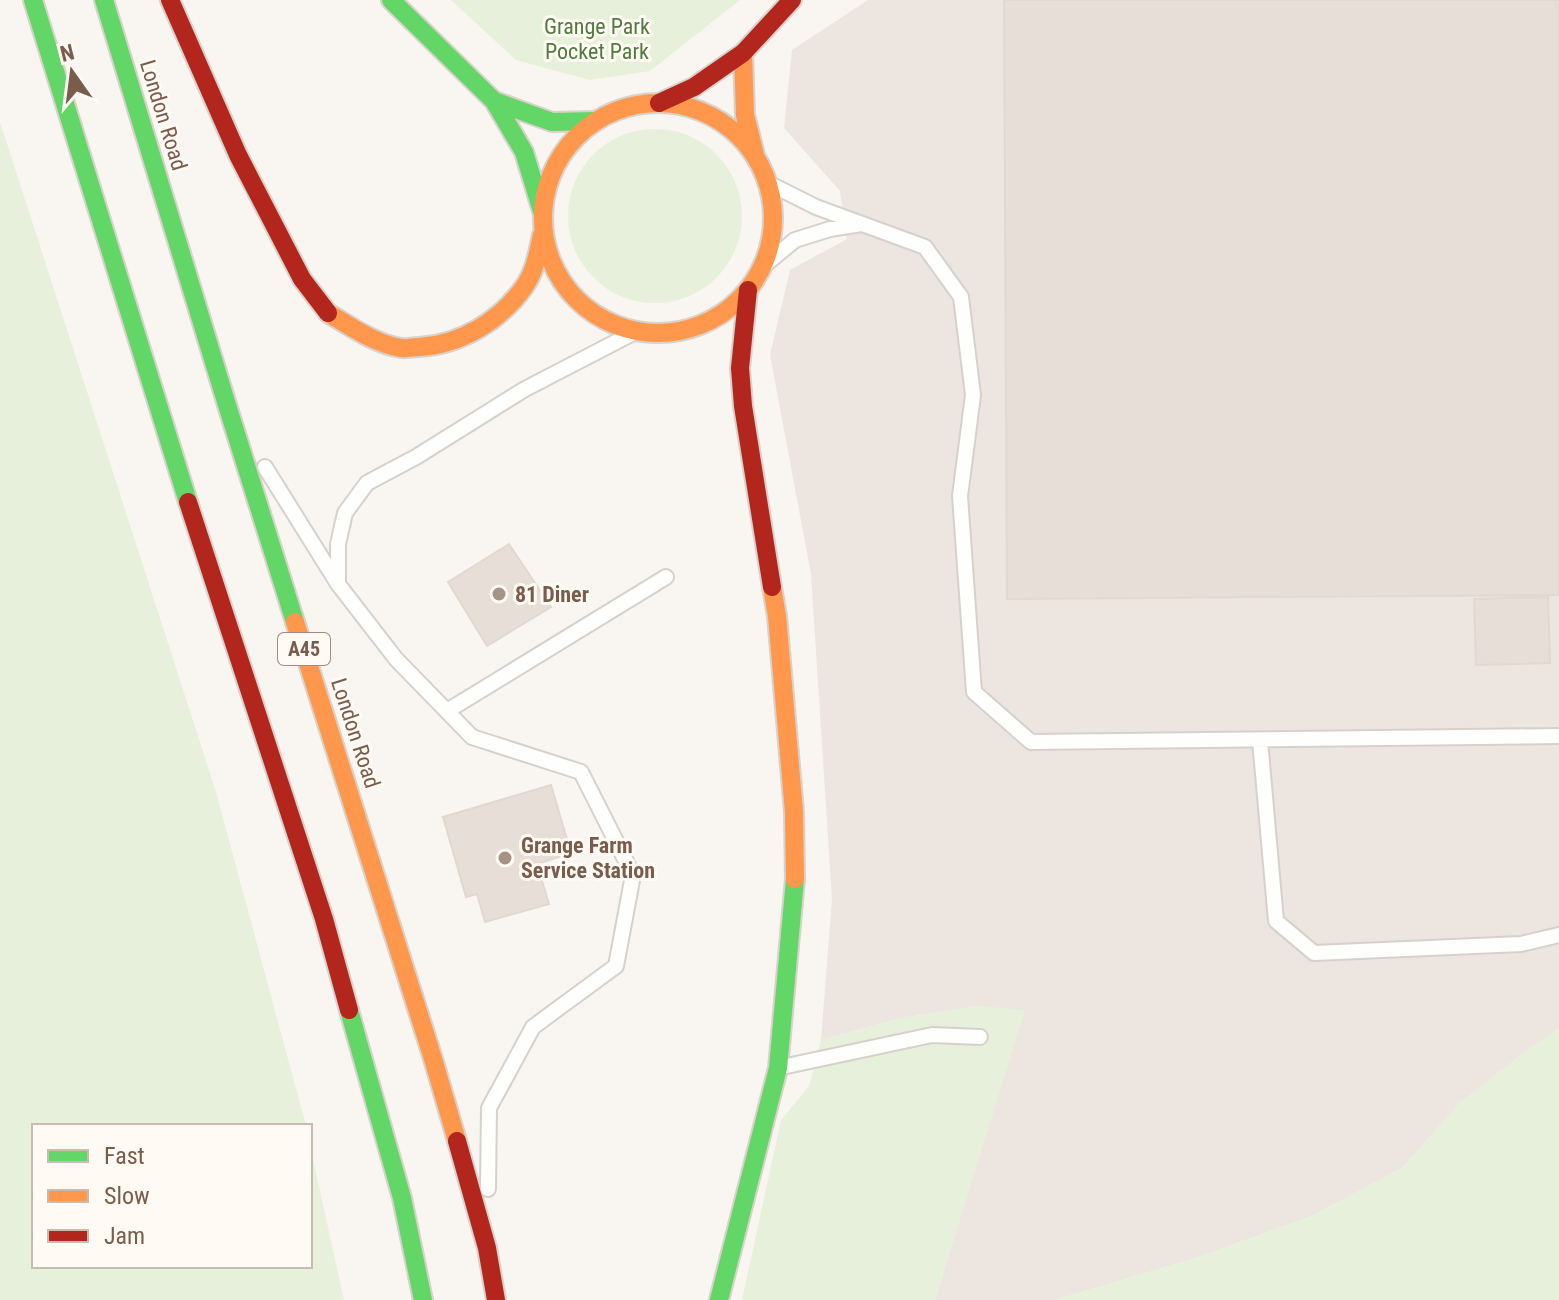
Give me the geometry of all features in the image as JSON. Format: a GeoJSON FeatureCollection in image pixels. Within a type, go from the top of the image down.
{"type":"FeatureCollection","features":[{"type":"Feature","properties":{"kind":"main road"},"geometry":{"type":"LineString","coordinates":[[33,0],[199,538],[324,919],[402,1198],[423,1300]]}},
{"type":"Feature","properties":{"kind":"main road","name":"London Road"},"geometry":{"type":"LineString","coordinates":[[104,0],[227,405],[434,1062],[487,1248],[496,1300]]}},
{"type":"Feature","properties":{"kind":"main road"},"geometry":{"type":"LineString","coordinates":[[170,0],[238,155],[302,279],[326,311],[364,335],[401,348],[435,346],[468,335],[496,317],[524,287],[537,261],[542,211],[550,176],[562,153],[595,121],[625,108],[659,103],[685,106],[710,115],[730,129],[755,155]]}},
{"type":"Feature","properties":{"kind":"main road"},"geometry":{"type":"LineString","coordinates":[[391,0],[494,101],[524,152],[542,211]]}},
{"type":"Feature","properties":{"kind":"main road"},"geometry":{"type":"LineString","coordinates":[[659,103],[694,87],[743,53],[792,0]]}},
{"type":"Feature","properties":{"kind":"main road"},"geometry":{"type":"LineString","coordinates":[[542,235],[549,257],[563,283],[584,306],[606,321],[637,331],[666,332],[711,320],[735,303],[748,290],[761,268],[771,236],[773,213],[768,183],[755,155],[745,115],[743,53]]}},
{"type":"Feature","properties":{"kind":"main road"},"geometry":{"type":"LineString","coordinates":[[494,101],[552,122],[595,121]]}},
{"type":"Feature","properties":{"kind":"main road"},"geometry":{"type":"LineString","coordinates":[[719,1300],[778,1068],[795,879],[794,812],[777,616],[741,381],[748,290]]}},
{"type":"Feature","properties":{"kind":"lane"},"geometry":{"type":"LineString","coordinates":[[768,183],[816,207],[925,247],[961,297],[973,395],[960,496],[974,692],[1031,742],[1559,736]]}},
{"type":"Feature","properties":{"kind":"lane"},"geometry":{"type":"LineString","coordinates":[[761,268],[795,240],[862,223]]}},
{"type":"Feature","properties":{"kind":"lane"},"geometry":{"type":"LineString","coordinates":[[338,584],[338,544],[345,513],[367,483],[416,457],[525,389],[637,331]]}},
{"type":"Feature","properties":{"kind":"lane"},"geometry":{"type":"LineString","coordinates":[[227,405],[338,584],[396,659],[472,737],[581,772],[633,875],[616,966],[533,1027],[489,1108],[487,1248]]}},
{"type":"Feature","properties":{"kind":"lane"},"geometry":{"type":"LineString","coordinates":[[447,711],[666,577]]}},
{"type":"Feature","properties":{"kind":"lane"},"geometry":{"type":"LineString","coordinates":[[1260,740],[1276,921],[1314,953],[1521,944],[1559,935]]}},
{"type":"Feature","properties":{"kind":"lane"},"geometry":{"type":"LineString","coordinates":[[778,1068],[932,1035],[980,1037]]}},
{"type":"Feature","properties":{"kind":"shaded area"},"geometry":{"type":"Polygon","coordinates":[[[868,0],[1559,0],[1559,1029],[1461,1102],[1402,1168],[1312,1216],[1193,1259],[1055,1300],[935,1300],[1024,1011],[977,1006],[902,1018],[821,1040],[832,899],[811,574],[770,355],[790,270],[847,239],[840,191],[784,128],[792,50],[868,0]]]}},
{"type":"Feature","properties":{"kind":"green space","name":"Grange Park Pocket Park"},"geometry":{"type":"Polygon","coordinates":[[[451,0],[740,0],[650,71],[590,80],[516,60],[451,0]]]}},
{"type":"Feature","properties":{"kind":"green space"},"geometry":{"type":"Polygon","coordinates":[[[0,122],[216,792],[305,1124],[32,1124],[32,1268],[312,1268],[312,1155],[344,1300],[0,1300],[0,122]]]}},
{"type":"Feature","properties":{"kind":"green space"},"geometry":{"type":"Polygon","coordinates":[[[655,129],[688,135],[717,154],[736,183],[742,216],[736,249],[717,278],[688,297],[655,303],[622,297],[593,278],[574,249],[568,216],[574,183],[593,154],[622,135],[655,129]]]}},
{"type":"Feature","properties":{"kind":"green space"},"geometry":{"type":"Polygon","coordinates":[[[977,1006],[1025,1010],[935,1300],[742,1300],[781,1120],[809,1086],[821,1040],[902,1018],[977,1006]]]}},
{"type":"Feature","properties":{"kind":"green space"},"geometry":{"type":"Polygon","coordinates":[[[1559,1029],[1559,1300],[1055,1300],[1193,1259],[1312,1216],[1402,1168],[1461,1102],[1559,1029]]]}},
{"type":"Feature","properties":{"kind":"building"},"geometry":{"type":"Polygon","coordinates":[[[1004,0],[1559,0],[1559,595],[1007,599],[1004,0]]]}},
{"type":"Feature","properties":{"kind":"building","name":"81 Diner"},"geometry":{"type":"Polygon","coordinates":[[[509,544],[551,607],[487,646],[448,582],[509,544]]]}},
{"type":"Feature","properties":{"kind":"building"},"geometry":{"type":"Polygon","coordinates":[[[1548,597],[1550,663],[1476,665],[1474,599],[1548,597]]]}},
{"type":"Feature","properties":{"kind":"building","name":"Grange Farm Service Station"},"geometry":{"type":"Polygon","coordinates":[[[551,785],[571,853],[537,864],[549,904],[485,922],[477,894],[466,897],[443,817],[551,785]]]}},
{"type":"Feature","properties":{"kind":"traffic: fast"},"geometry":{"type":"LineString","coordinates":[[33,0],[188,502]]}},
{"type":"Feature","properties":{"kind":"traffic: fast"},"geometry":{"type":"LineString","coordinates":[[104,0],[295,622]]}},
{"type":"Feature","properties":{"kind":"traffic: fast"},"geometry":{"type":"LineString","coordinates":[[391,0],[494,101],[524,152],[542,211]]}},
{"type":"Feature","properties":{"kind":"traffic: fast"},"geometry":{"type":"LineString","coordinates":[[494,101],[552,122],[595,121]]}},
{"type":"Feature","properties":{"kind":"traffic: fast"},"geometry":{"type":"LineString","coordinates":[[719,1300],[778,1068],[795,879]]}},
{"type":"Feature","properties":{"kind":"traffic: fast"},"geometry":{"type":"LineString","coordinates":[[349,1010],[402,1198],[423,1300]]}},
{"type":"Feature","properties":{"kind":"traffic: slow"},"geometry":{"type":"LineString","coordinates":[[743,53],[745,115],[755,155]]}},
{"type":"Feature","properties":{"kind":"traffic: slow"},"geometry":{"type":"LineString","coordinates":[[658,103],[702,112],[739,137],[764,174],[773,218],[764,262],[739,299],[702,324],[658,333],[614,324],[577,299],[552,262],[543,218],[552,174],[577,137],[614,112],[658,103]]}},
{"type":"Feature","properties":{"kind":"traffic: slow"},"geometry":{"type":"LineString","coordinates":[[328,313],[391,346],[407,348],[449,342],[478,329],[514,299],[531,275],[542,235]]}},
{"type":"Feature","properties":{"kind":"traffic: slow"},"geometry":{"type":"LineString","coordinates":[[772,587],[794,812],[795,879]]}},
{"type":"Feature","properties":{"kind":"traffic: slow"},"geometry":{"type":"LineString","coordinates":[[295,622],[457,1141]]}},
{"type":"Feature","properties":{"kind":"traffic: jam"},"geometry":{"type":"LineString","coordinates":[[170,0],[238,155],[302,279],[328,313]]}},
{"type":"Feature","properties":{"kind":"traffic: jam"},"geometry":{"type":"LineString","coordinates":[[659,103],[694,87],[743,53],[792,0]]}},
{"type":"Feature","properties":{"kind":"traffic: jam"},"geometry":{"type":"LineString","coordinates":[[748,290],[740,368],[743,406],[772,587]]}},
{"type":"Feature","properties":{"kind":"traffic: jam"},"geometry":{"type":"LineString","coordinates":[[188,502],[324,919],[349,1010]]}},
{"type":"Feature","properties":{"kind":"traffic: jam"},"geometry":{"type":"LineString","coordinates":[[457,1141],[487,1248],[496,1300]]}},
{"type":"Feature","properties":{"kind":"place","name":"81 Diner"},"geometry":{"type":"Point","coordinates":[499,594]}},
{"type":"Feature","properties":{"kind":"place","name":"Grange Farm Service Station"},"geometry":{"type":"Point","coordinates":[505,858]}}]}
